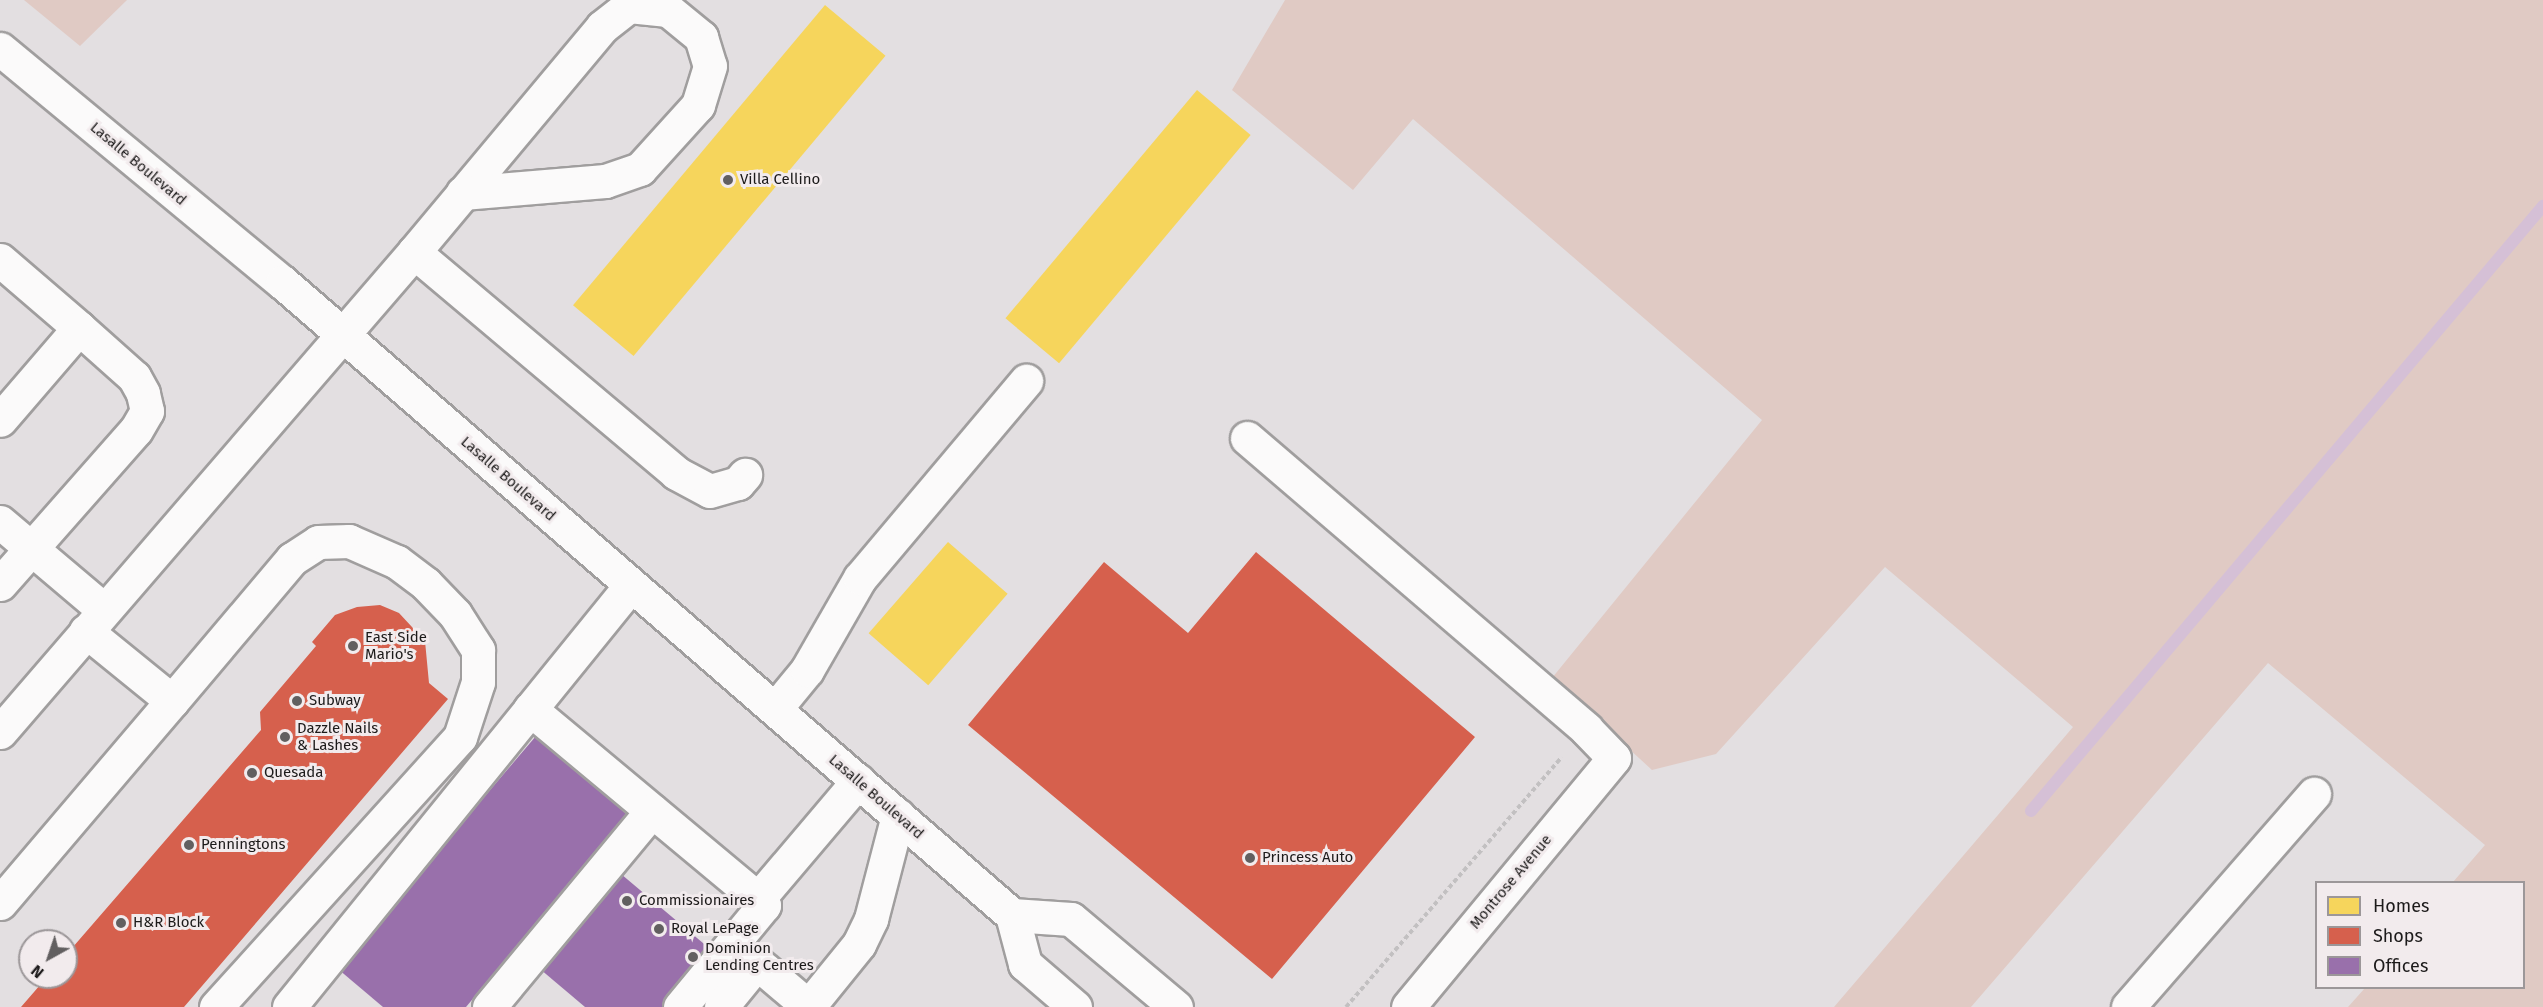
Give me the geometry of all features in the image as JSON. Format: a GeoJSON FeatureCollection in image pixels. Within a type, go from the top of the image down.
{"type":"FeatureCollection","features":[{"type":"Feature","properties":{"kind":"main road"},"geometry":{"type":"LineString","coordinates":[[0,732],[414,252],[463,193],[602,27],[629,6],[668,10],[701,37],[710,66],[698,105],[640,170],[606,181],[463,193]]}},
{"type":"Feature","properties":{"kind":"main road","name":"Lasalle Boulevard"},"geometry":{"type":"LineString","coordinates":[[0,49],[342,335],[1012,915]]}},
{"type":"Feature","properties":{"kind":"main road"},"geometry":{"type":"LineString","coordinates":[[414,252],[676,473],[710,491],[738,483],[745,475]]}},
{"type":"Feature","properties":{"kind":"main road"},"geometry":{"type":"LineString","coordinates":[[0,260],[134,377],[147,411],[136,430],[0,584]]}},
{"type":"Feature","properties":{"kind":"main road"},"geometry":{"type":"LineString","coordinates":[[0,420],[79,328]]}},
{"type":"Feature","properties":{"kind":"main road"},"geometry":{"type":"LineString","coordinates":[[775,709],[807,670],[860,578],[1026,381]]}},
{"type":"Feature","properties":{"kind":"main road"},"geometry":{"type":"LineString","coordinates":[[1247,438],[1586,729]]}},
{"type":"Feature","properties":{"kind":"main road"},"geometry":{"type":"LineString","coordinates":[[0,522],[32,549],[172,701]]}},
{"type":"Feature","properties":{"kind":"main road"},"geometry":{"type":"LineString","coordinates":[[0,903],[292,559],[318,542],[349,542],[397,562],[426,584],[455,614],[478,650],[478,682],[460,737],[216,1007]]}},
{"type":"Feature","properties":{"kind":"main road"},"geometry":{"type":"LineString","coordinates":[[289,1007],[631,585]]}},
{"type":"Feature","properties":{"kind":"main road"},"geometry":{"type":"LineString","coordinates":[[530,710],[764,904],[680,1007]]}},
{"type":"Feature","properties":{"kind":"main road","name":"Montrose Avenue"},"geometry":{"type":"LineString","coordinates":[[1408,1007],[1614,758],[1586,729]]}},
{"type":"Feature","properties":{"kind":"main road"},"geometry":{"type":"LineString","coordinates":[[758,899],[858,781]]}},
{"type":"Feature","properties":{"kind":"main road"},"geometry":{"type":"LineString","coordinates":[[2128,1007],[2314,794]]}},
{"type":"Feature","properties":{"kind":"main road"},"geometry":{"type":"LineString","coordinates":[[489,1007],[652,811]]}},
{"type":"Feature","properties":{"kind":"main road"},"geometry":{"type":"LineString","coordinates":[[721,1007],[758,963],[809,1007],[859,944],[867,927],[898,816]]}},
{"type":"Feature","properties":{"kind":"main road"},"geometry":{"type":"LineString","coordinates":[[1075,1007],[1025,964],[1012,915],[1071,919],[1176,1007]]}},
{"type":"Feature","properties":{"kind":"path"},"geometry":{"type":"LineString","coordinates":[[1346,1007],[1586,729]]}},
{"type":"Feature","properties":{"kind":"shaded area"},"geometry":{"type":"Polygon","coordinates":[[[24,0],[127,0],[80,46],[24,0]]]}},
{"type":"Feature","properties":{"kind":"shaded area"},"geometry":{"type":"Polygon","coordinates":[[[1285,0],[2543,0],[2543,1007],[2348,1007],[2364,989],[2525,989],[2525,881],[2454,881],[2485,845],[2268,663],[1971,1007],[1834,1007],[2073,727],[1885,567],[1716,754],[1652,770],[1552,678],[1762,420],[1413,119],[1353,190],[1232,90],[1285,0]]]}},
{"type":"Feature","properties":{"kind":"building: Homes","name":"Villa Cellino"},"geometry":{"type":"Polygon","coordinates":[[[825,5],[886,56],[634,356],[573,305],[825,5]]]}},
{"type":"Feature","properties":{"kind":"building: Homes"},"geometry":{"type":"Polygon","coordinates":[[[1197,90],[1251,135],[1059,363],[1005,318],[1197,90]]]}},
{"type":"Feature","properties":{"kind":"building: Homes"},"geometry":{"type":"Polygon","coordinates":[[[948,542],[1008,594],[928,685],[869,633],[948,542]]]}},
{"type":"Feature","properties":{"kind":"building: Shops","name":"Princess Auto"},"geometry":{"type":"Polygon","coordinates":[[[1256,552],[1475,737],[1272,979],[968,725],[1104,562],[1188,633],[1256,552]]]}},
{"type":"Feature","properties":{"kind":"building: Shops"},"geometry":{"type":"Polygon","coordinates":[[[380,605],[399,613],[425,641],[429,683],[448,699],[184,1007],[21,1007],[37,989],[78,989],[78,941],[261,730],[260,712],[316,646],[312,642],[335,615],[357,607],[380,605]]]}},
{"type":"Feature","properties":{"kind":"building: Offices"},"geometry":{"type":"Polygon","coordinates":[[[536,736],[628,815],[466,1007],[383,1007],[338,969],[536,736]]]}},
{"type":"Feature","properties":{"kind":"building: Offices"},"geometry":{"type":"Polygon","coordinates":[[[621,874],[716,954],[671,1007],[585,1007],[540,969],[621,874]]]}},
{"type":"Feature","properties":{"kind":"waterway"},"geometry":{"type":"LineString","coordinates":[[2031,811],[2543,206]]}},
{"type":"Feature","properties":{"kind":"place","name":"Villa Cellino"},"geometry":{"type":"Point","coordinates":[728,180]}},
{"type":"Feature","properties":{"kind":"place","name":"East Side Mario's"},"geometry":{"type":"Point","coordinates":[353,646]}},
{"type":"Feature","properties":{"kind":"place","name":"Subway"},"geometry":{"type":"Point","coordinates":[297,701]}},
{"type":"Feature","properties":{"kind":"place","name":"Dazzle Nails & Lashes"},"geometry":{"type":"Point","coordinates":[285,737]}},
{"type":"Feature","properties":{"kind":"place","name":"Quesada"},"geometry":{"type":"Point","coordinates":[252,773]}},
{"type":"Feature","properties":{"kind":"place","name":"Penningtons"},"geometry":{"type":"Point","coordinates":[189,845]}},
{"type":"Feature","properties":{"kind":"place","name":"Princess Auto"},"geometry":{"type":"Point","coordinates":[1250,858]}},
{"type":"Feature","properties":{"kind":"place","name":"Commissionaires"},"geometry":{"type":"Point","coordinates":[627,901]}},
{"type":"Feature","properties":{"kind":"place","name":"H&R Block"},"geometry":{"type":"Point","coordinates":[121,923]}},
{"type":"Feature","properties":{"kind":"place","name":"Royal LePage"},"geometry":{"type":"Point","coordinates":[659,929]}},
{"type":"Feature","properties":{"kind":"place","name":"Dominion Lending Centres"},"geometry":{"type":"Point","coordinates":[693,957]}}]}
